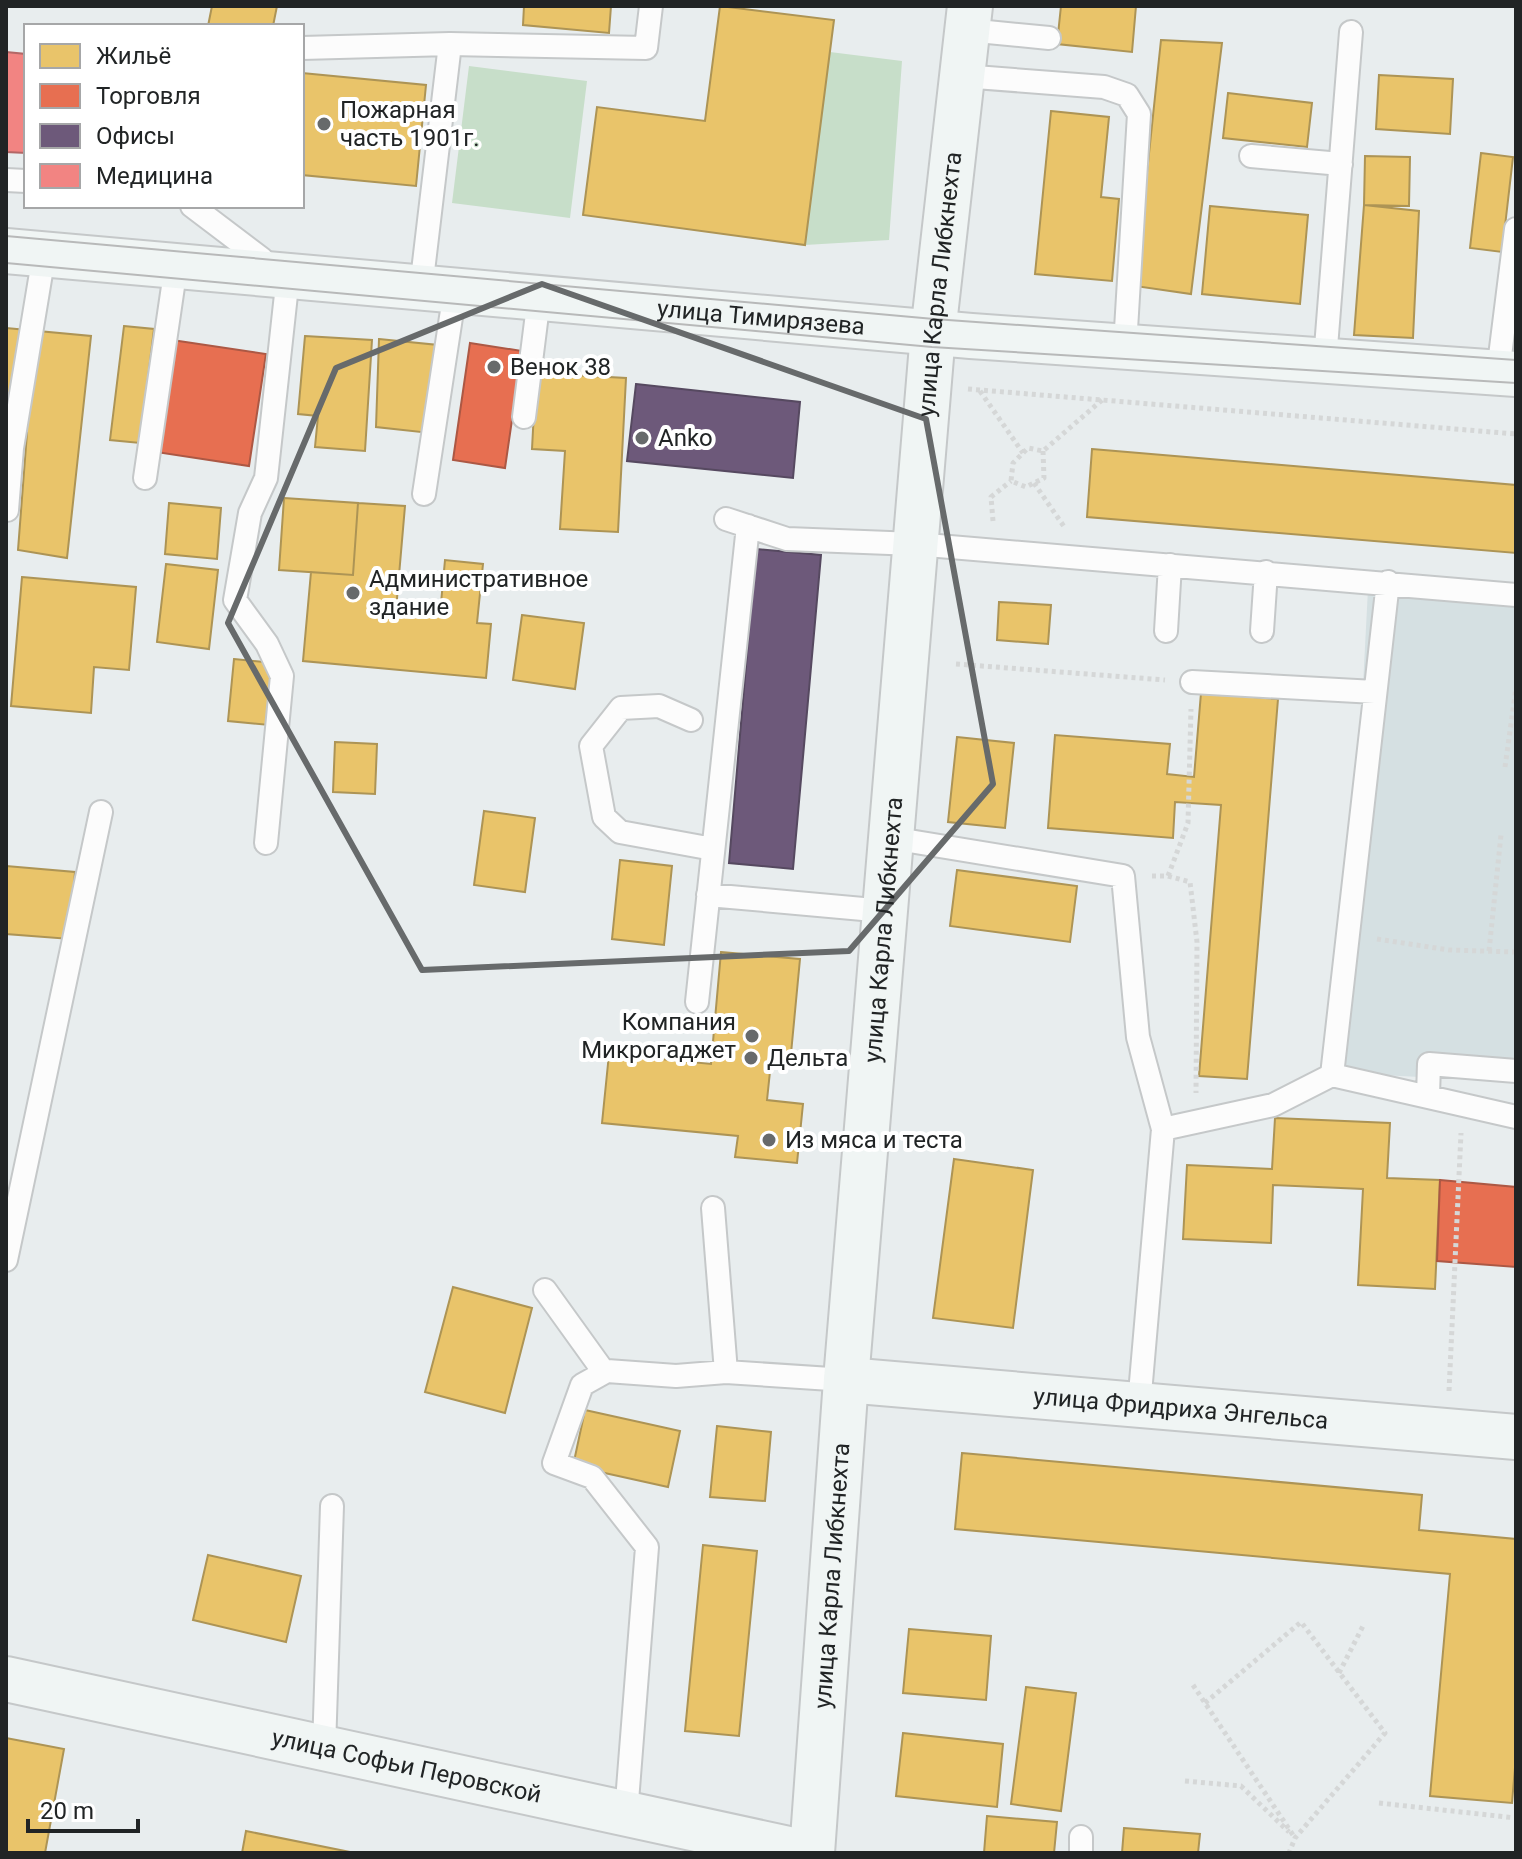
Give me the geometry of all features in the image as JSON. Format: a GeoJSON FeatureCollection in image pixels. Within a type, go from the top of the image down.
{"type":"FeatureCollection","features":[{"type":"Feature","properties":{"kind":"street","name":"улица Карла Либкнехта"},"geometry":{"type":"LineString","coordinates":[[809,1853],[933,333],[968,18]]}},
{"type":"Feature","properties":{"kind":"street","name":"улица Тимирязева"},"geometry":{"type":"LineString","coordinates":[[25,253],[176,266],[275,268],[438,290],[933,333],[1507,373]]}},
{"type":"Feature","properties":{"kind":"street","name":"улица Фридриха Энгельса"},"geometry":{"type":"LineString","coordinates":[[846,1380],[1516,1437]]}},
{"type":"Feature","properties":{"kind":"street","name":"улица Софьи Перовской"},"geometry":{"type":"LineString","coordinates":[[6,1679],[809,1853]]}},
{"type":"Feature","properties":{"kind":"lane"},"geometry":{"type":"LineString","coordinates":[[304,48],[450,44],[646,48],[651,6]]}},
{"type":"Feature","properties":{"kind":"lane"},"geometry":{"type":"LineString","coordinates":[[968,18],[1049,38]]}},
{"type":"Feature","properties":{"kind":"lane"},"geometry":{"type":"LineString","coordinates":[[1325,360],[1351,32]]}},
{"type":"Feature","properties":{"kind":"lane"},"geometry":{"type":"LineString","coordinates":[[424,494],[450,44]]}},
{"type":"Feature","properties":{"kind":"lane"},"geometry":{"type":"LineString","coordinates":[[962,76],[1104,87],[1127,95],[1139,114],[1125,346]]}},
{"type":"Feature","properties":{"kind":"lane"},"geometry":{"type":"LineString","coordinates":[[1251,156],[1341,164]]}},
{"type":"Feature","properties":{"kind":"lane"},"geometry":{"type":"LineString","coordinates":[[195,208],[275,268],[266,478],[250,513],[235,600],[267,644],[282,676],[266,843]]}},
{"type":"Feature","properties":{"kind":"lane"},"geometry":{"type":"LineString","coordinates":[[1507,373],[1516,229]]}},
{"type":"Feature","properties":{"kind":"lane"},"geometry":{"type":"LineString","coordinates":[[7,510],[25,253]]}},
{"type":"Feature","properties":{"kind":"lane"},"geometry":{"type":"LineString","coordinates":[[145,478],[176,266]]}},
{"type":"Feature","properties":{"kind":"lane"},"geometry":{"type":"LineString","coordinates":[[524,417],[539,298]]}},
{"type":"Feature","properties":{"kind":"lane"},"geometry":{"type":"LineString","coordinates":[[697,1002],[713,849],[737,523],[787,539],[915,544],[1516,595]]}},
{"type":"Feature","properties":{"kind":"lane"},"geometry":{"type":"LineString","coordinates":[[1166,631],[1170,565]]}},
{"type":"Feature","properties":{"kind":"lane"},"geometry":{"type":"LineString","coordinates":[[1262,631],[1266,572]]}},
{"type":"Feature","properties":{"kind":"lane"},"geometry":{"type":"LineString","coordinates":[[1332,1075],[1388,582]]}},
{"type":"Feature","properties":{"kind":"lane"},"geometry":{"type":"LineString","coordinates":[[1192,682],[1375,692]]}},
{"type":"Feature","properties":{"kind":"lane"},"geometry":{"type":"LineString","coordinates":[[691,720],[659,706],[621,708],[591,746],[604,817],[620,832],[713,849]]}},
{"type":"Feature","properties":{"kind":"lane"},"geometry":{"type":"LineString","coordinates":[[6,1260],[101,812]]}},
{"type":"Feature","properties":{"kind":"lane"},"geometry":{"type":"LineString","coordinates":[[891,838],[1123,876],[1138,1037],[1163,1129],[1139,1405]]}},
{"type":"Feature","properties":{"kind":"lane"},"geometry":{"type":"LineString","coordinates":[[708,895],[885,911]]}},
{"type":"Feature","properties":{"kind":"lane"},"geometry":{"type":"LineString","coordinates":[[1428,1096],[1429,1064],[1516,1071]]}},
{"type":"Feature","properties":{"kind":"lane"},"geometry":{"type":"LineString","coordinates":[[1163,1129],[1273,1105],[1332,1075],[1516,1117]]}},
{"type":"Feature","properties":{"kind":"lane"},"geometry":{"type":"LineString","coordinates":[[713,1208],[726,1372]]}},
{"type":"Feature","properties":{"kind":"lane"},"geometry":{"type":"LineString","coordinates":[[545,1290],[604,1372]]}},
{"type":"Feature","properties":{"kind":"lane"},"geometry":{"type":"LineString","coordinates":[[626,1814],[647,1547],[592,1477],[554,1463],[582,1385],[604,1372],[676,1376],[726,1372],[846,1380]]}},
{"type":"Feature","properties":{"kind":"lane"},"geometry":{"type":"LineString","coordinates":[[324,1748],[332,1506]]}},
{"type":"Feature","properties":{"kind":"path"},"geometry":{"type":"LineString","coordinates":[[967,388],[1516,434]]}},
{"type":"Feature","properties":{"kind":"path"},"geometry":{"type":"LineString","coordinates":[[980,390],[1023,453]]}},
{"type":"Feature","properties":{"kind":"path"},"geometry":{"type":"LineString","coordinates":[[1043,451],[1102,400]]}},
{"type":"Feature","properties":{"kind":"path"},"geometry":{"type":"LineString","coordinates":[[966,548],[994,526],[991,497],[1011,481],[1013,463],[1028,448],[1043,451]]}},
{"type":"Feature","properties":{"kind":"path"},"geometry":{"type":"LineString","coordinates":[[1011,481],[1026,487],[1044,478],[1043,451]]}},
{"type":"Feature","properties":{"kind":"path"},"geometry":{"type":"LineString","coordinates":[[1034,483],[1062,522],[1080,558]]}},
{"type":"Feature","properties":{"kind":"path"},"geometry":{"type":"LineString","coordinates":[[956,664],[1192,682],[1188,823],[1168,876]]}},
{"type":"Feature","properties":{"kind":"path"},"geometry":{"type":"LineString","coordinates":[[1505,767],[1516,688]]}},
{"type":"Feature","properties":{"kind":"path"},"geometry":{"type":"LineString","coordinates":[[1489,951],[1501,835]]}},
{"type":"Feature","properties":{"kind":"path"},"geometry":{"type":"LineString","coordinates":[[1123,876],[1168,876],[1190,882],[1197,942],[1196,1122]]}},
{"type":"Feature","properties":{"kind":"path"},"geometry":{"type":"LineString","coordinates":[[1348,935],[1449,950],[1516,952]]}},
{"type":"Feature","properties":{"kind":"path"},"geometry":{"type":"LineString","coordinates":[[1447,1432],[1462,1104]]}},
{"type":"Feature","properties":{"kind":"path"},"geometry":{"type":"LineString","coordinates":[[1205,1703],[1301,1622],[1385,1733],[1295,1838],[1289,1853]]}},
{"type":"Feature","properties":{"kind":"path"},"geometry":{"type":"LineString","coordinates":[[1339,1673],[1363,1626]]}},
{"type":"Feature","properties":{"kind":"path"},"geometry":{"type":"LineString","coordinates":[[1193,1685],[1295,1838]]}},
{"type":"Feature","properties":{"kind":"path"},"geometry":{"type":"LineString","coordinates":[[1185,1781],[1241,1786],[1295,1838]]}},
{"type":"Feature","properties":{"kind":"path"},"geometry":{"type":"LineString","coordinates":[[1379,1803],[1516,1818]]}},
{"type":"Feature","properties":{"kind":"highlighted area"},"geometry":{"type":"Polygon","coordinates":[[[542,284],[926,419],[993,784],[849,951],[422,970],[228,623],[336,368],[542,284]]]}},
{"type":"Feature","properties":{"kind":"shaded area"},"geometry":{"type":"Polygon","coordinates":[[[1368,589],[1516,598],[1516,1082],[1343,1073],[1368,589]]]}},
{"type":"Feature","properties":{"kind":"green space"},"geometry":{"type":"Polygon","coordinates":[[[830,52],[902,61],[889,240],[805,245],[830,52]]]}},
{"type":"Feature","properties":{"kind":"green space"},"geometry":{"type":"Polygon","coordinates":[[[469,66],[587,81],[570,218],[452,203],[469,66]]]}},
{"type":"Feature","properties":{"kind":"building: Жильё"},"geometry":{"type":"Polygon","coordinates":[[[212,6],[277,6],[273,24],[208,24],[212,6]]]}},
{"type":"Feature","properties":{"kind":"building: Жильё"},"geometry":{"type":"Polygon","coordinates":[[[524,6],[611,6],[609,33],[523,25],[524,6]]]}},
{"type":"Feature","properties":{"kind":"building: Жильё"},"geometry":{"type":"Polygon","coordinates":[[[720,6],[834,20],[805,245],[583,215],[597,107],[705,121],[720,6]]]}},
{"type":"Feature","properties":{"kind":"building: Жильё"},"geometry":{"type":"Polygon","coordinates":[[[1061,6],[1136,6],[1132,52],[1057,44],[1061,6]]]}},
{"type":"Feature","properties":{"kind":"building: Жильё"},"geometry":{"type":"Polygon","coordinates":[[[1161,40],[1222,43],[1191,294],[1135,286],[1161,40]]]}},
{"type":"Feature","properties":{"kind":"building: Жильё"},"geometry":{"type":"Polygon","coordinates":[[[304,73],[426,85],[416,186],[304,175],[304,73]]]}},
{"type":"Feature","properties":{"kind":"building: Жильё"},"geometry":{"type":"Polygon","coordinates":[[[1379,75],[1453,79],[1450,134],[1376,129],[1379,75]]]}},
{"type":"Feature","properties":{"kind":"building: Жильё"},"geometry":{"type":"Polygon","coordinates":[[[1228,93],[1312,103],[1307,147],[1223,138],[1228,93]]]}},
{"type":"Feature","properties":{"kind":"building: Жильё"},"geometry":{"type":"Polygon","coordinates":[[[1051,111],[1109,117],[1101,197],[1119,199],[1112,281],[1035,274],[1051,111]]]}},
{"type":"Feature","properties":{"kind":"building: Жильё"},"geometry":{"type":"Polygon","coordinates":[[[1481,153],[1513,157],[1502,252],[1470,248],[1481,153]]]}},
{"type":"Feature","properties":{"kind":"building: Жильё"},"geometry":{"type":"Polygon","coordinates":[[[1365,156],[1410,157],[1409,206],[1364,205],[1365,156]]]}},
{"type":"Feature","properties":{"kind":"building: Жильё"},"geometry":{"type":"Polygon","coordinates":[[[1364,205],[1419,211],[1413,338],[1354,335],[1364,205]]]}},
{"type":"Feature","properties":{"kind":"building: Жильё"},"geometry":{"type":"Polygon","coordinates":[[[1210,206],[1308,215],[1300,304],[1202,294],[1210,206]]]}},
{"type":"Feature","properties":{"kind":"building: Жильё"},"geometry":{"type":"Polygon","coordinates":[[[124,326],[154,329],[140,443],[110,440],[124,326]]]}},
{"type":"Feature","properties":{"kind":"building: Жильё"},"geometry":{"type":"Polygon","coordinates":[[[6,328],[91,336],[67,558],[18,550],[27,433],[6,431],[6,328]]]}},
{"type":"Feature","properties":{"kind":"building: Жильё"},"geometry":{"type":"Polygon","coordinates":[[[305,336],[372,340],[365,451],[315,447],[318,416],[298,414],[305,336]]]}},
{"type":"Feature","properties":{"kind":"building: Жильё"},"geometry":{"type":"Polygon","coordinates":[[[379,339],[438,345],[430,433],[376,427],[379,339]]]}},
{"type":"Feature","properties":{"kind":"building: Жильё"},"geometry":{"type":"Polygon","coordinates":[[[536,373],[626,378],[618,532],[560,529],[565,451],[532,449],[536,373]]]}},
{"type":"Feature","properties":{"kind":"building: Жильё"},"geometry":{"type":"Polygon","coordinates":[[[1092,449],[1516,485],[1516,553],[1087,517],[1092,449]]]}},
{"type":"Feature","properties":{"kind":"building: Жильё"},"geometry":{"type":"Polygon","coordinates":[[[284,498],[358,503],[353,575],[279,570],[284,498]]]}},
{"type":"Feature","properties":{"kind":"building: Жильё"},"geometry":{"type":"Polygon","coordinates":[[[169,503],[221,508],[217,559],[165,554],[169,503]]]}},
{"type":"Feature","properties":{"kind":"building: Жильё","name":"Административное здание"},"geometry":{"type":"Polygon","coordinates":[[[358,503],[405,506],[396,610],[440,614],[445,560],[483,564],[477,623],[491,624],[486,678],[303,661],[311,572],[353,575],[358,503]]]}},
{"type":"Feature","properties":{"kind":"building: Жильё"},"geometry":{"type":"Polygon","coordinates":[[[166,564],[218,570],[209,649],[157,642],[166,564]]]}},
{"type":"Feature","properties":{"kind":"building: Жильё"},"geometry":{"type":"Polygon","coordinates":[[[22,577],[136,587],[129,670],[94,667],[91,713],[11,706],[22,577]]]}},
{"type":"Feature","properties":{"kind":"building: Жильё"},"geometry":{"type":"Polygon","coordinates":[[[999,602],[1051,605],[1048,644],[997,640],[999,602]]]}},
{"type":"Feature","properties":{"kind":"building: Жильё"},"geometry":{"type":"Polygon","coordinates":[[[522,615],[584,623],[575,689],[513,680],[522,615]]]}},
{"type":"Feature","properties":{"kind":"building: Жильё"},"geometry":{"type":"Polygon","coordinates":[[[234,659],[274,663],[269,725],[228,721],[234,659]]]}},
{"type":"Feature","properties":{"kind":"building: Жильё"},"geometry":{"type":"Polygon","coordinates":[[[1201,693],[1278,699],[1247,1079],[1199,1076],[1221,805],[1175,802],[1173,838],[1048,828],[1055,735],[1170,744],[1167,774],[1194,777],[1201,693]]]}},
{"type":"Feature","properties":{"kind":"building: Жильё"},"geometry":{"type":"Polygon","coordinates":[[[957,737],[1014,743],[1005,828],[948,822],[957,737]]]}},
{"type":"Feature","properties":{"kind":"building: Жильё"},"geometry":{"type":"Polygon","coordinates":[[[335,742],[377,744],[375,794],[333,792],[335,742]]]}},
{"type":"Feature","properties":{"kind":"building: Жильё"},"geometry":{"type":"Polygon","coordinates":[[[484,811],[535,818],[525,892],[474,885],[484,811]]]}},
{"type":"Feature","properties":{"kind":"building: Жильё"},"geometry":{"type":"Polygon","coordinates":[[[620,860],[672,866],[664,945],[612,939],[620,860]]]}},
{"type":"Feature","properties":{"kind":"building: Жильё"},"geometry":{"type":"Polygon","coordinates":[[[6,866],[75,872],[70,939],[6,934],[6,866]]]}},
{"type":"Feature","properties":{"kind":"building: Жильё"},"geometry":{"type":"Polygon","coordinates":[[[957,870],[1077,886],[1070,942],[950,926],[957,870]]]}},
{"type":"Feature","properties":{"kind":"building: Жильё","name":"Дельта"},"geometry":{"type":"Polygon","coordinates":[[[721,952],[800,959],[790,1064],[771,1062],[767,1100],[803,1104],[797,1163],[735,1157],[738,1136],[602,1123],[609,1054],[711,1064],[721,952]]]}},
{"type":"Feature","properties":{"kind":"building: Жильё"},"geometry":{"type":"Polygon","coordinates":[[[1275,1118],[1390,1123],[1387,1178],[1440,1180],[1435,1289],[1358,1285],[1363,1189],[1273,1185],[1271,1243],[1183,1239],[1187,1165],[1272,1169],[1275,1118]]]}},
{"type":"Feature","properties":{"kind":"building: Жильё"},"geometry":{"type":"Polygon","coordinates":[[[954,1159],[1033,1170],[1013,1328],[933,1318],[954,1159]]]}},
{"type":"Feature","properties":{"kind":"building: Жильё"},"geometry":{"type":"Polygon","coordinates":[[[453,1287],[532,1308],[505,1413],[425,1392],[453,1287]]]}},
{"type":"Feature","properties":{"kind":"building: Жильё"},"geometry":{"type":"Polygon","coordinates":[[[585,1410],[680,1431],[668,1487],[573,1466],[585,1410]]]}},
{"type":"Feature","properties":{"kind":"building: Жильё"},"geometry":{"type":"Polygon","coordinates":[[[717,1426],[771,1432],[765,1501],[710,1497],[717,1426]]]}},
{"type":"Feature","properties":{"kind":"building: Жильё"},"geometry":{"type":"Polygon","coordinates":[[[962,1453],[1422,1495],[1419,1530],[1516,1539],[1516,1756],[1512,1803],[1430,1796],[1450,1574],[955,1529],[962,1453]]]}},
{"type":"Feature","properties":{"kind":"building: Жильё"},"geometry":{"type":"Polygon","coordinates":[[[703,1545],[757,1551],[739,1736],[685,1731],[703,1545]]]}},
{"type":"Feature","properties":{"kind":"building: Жильё"},"geometry":{"type":"Polygon","coordinates":[[[208,1555],[301,1576],[286,1642],[193,1620],[208,1555]]]}},
{"type":"Feature","properties":{"kind":"building: Жильё"},"geometry":{"type":"Polygon","coordinates":[[[909,1629],[991,1636],[986,1700],[903,1693],[909,1629]]]}},
{"type":"Feature","properties":{"kind":"building: Жильё"},"geometry":{"type":"Polygon","coordinates":[[[1026,1687],[1076,1693],[1061,1811],[1011,1804],[1026,1687]]]}},
{"type":"Feature","properties":{"kind":"building: Жильё"},"geometry":{"type":"Polygon","coordinates":[[[903,1733],[1003,1744],[997,1807],[896,1796],[903,1733]]]}},
{"type":"Feature","properties":{"kind":"building: Жильё"},"geometry":{"type":"Polygon","coordinates":[[[6,1738],[64,1749],[45,1853],[6,1853],[6,1738]]]}},
{"type":"Feature","properties":{"kind":"building: Жильё"},"geometry":{"type":"Polygon","coordinates":[[[987,1816],[1057,1822],[1054,1853],[984,1853],[987,1816]]]}},
{"type":"Feature","properties":{"kind":"building: Жильё"},"geometry":{"type":"Polygon","coordinates":[[[1124,1828],[1200,1834],[1198,1853],[1122,1853],[1124,1828]]]}},
{"type":"Feature","properties":{"kind":"building: Жильё"},"geometry":{"type":"Polygon","coordinates":[[[246,1831],[355,1853],[242,1853],[246,1831]]]}},
{"type":"Feature","properties":{"kind":"building: Торговля"},"geometry":{"type":"Polygon","coordinates":[[[172,340],[266,354],[249,466],[156,452],[172,340]]]}},
{"type":"Feature","properties":{"kind":"building: Торговля"},"geometry":{"type":"Polygon","coordinates":[[[470,343],[522,351],[505,468],[453,460],[470,343]]]}},
{"type":"Feature","properties":{"kind":"building: Торговля"},"geometry":{"type":"Polygon","coordinates":[[[1440,1180],[1516,1187],[1516,1267],[1437,1261],[1440,1180]]]}},
{"type":"Feature","properties":{"kind":"building: Офисы"},"geometry":{"type":"Polygon","coordinates":[[[636,384],[800,402],[793,478],[627,461],[636,384]]]}},
{"type":"Feature","properties":{"kind":"building: Офисы"},"geometry":{"type":"Polygon","coordinates":[[[756,549],[821,555],[793,869],[729,863],[756,549]]]}},
{"type":"Feature","properties":{"kind":"building: Медицина"},"geometry":{"type":"Polygon","coordinates":[[[6,52],[24,54],[24,153],[6,152],[6,52]]]}},
{"type":"Feature","properties":{"kind":"tram line"},"geometry":{"type":"LineString","coordinates":[[6,236],[934,319],[1516,360]]}},
{"type":"Feature","properties":{"kind":"tram line"},"geometry":{"type":"LineString","coordinates":[[6,263],[932,347],[1516,383]]}},
{"type":"Feature","properties":{"kind":"place","name":"Пожарная часть 1901г."},"geometry":{"type":"Point","coordinates":[324,124]}},
{"type":"Feature","properties":{"kind":"place","name":"Венок 38"},"geometry":{"type":"Point","coordinates":[494,367]}},
{"type":"Feature","properties":{"kind":"place","name":"Anko"},"geometry":{"type":"Point","coordinates":[642,438]}},
{"type":"Feature","properties":{"kind":"place","name":"Административное здание"},"geometry":{"type":"Point","coordinates":[353,593]}},
{"type":"Feature","properties":{"kind":"place","name":"Компания Микрогаджет"},"geometry":{"type":"Point","coordinates":[752,1036]}},
{"type":"Feature","properties":{"kind":"place","name":"Дельта"},"geometry":{"type":"Point","coordinates":[751,1058]}},
{"type":"Feature","properties":{"kind":"place","name":"Из мяса и теста"},"geometry":{"type":"Point","coordinates":[769,1140]}}]}
